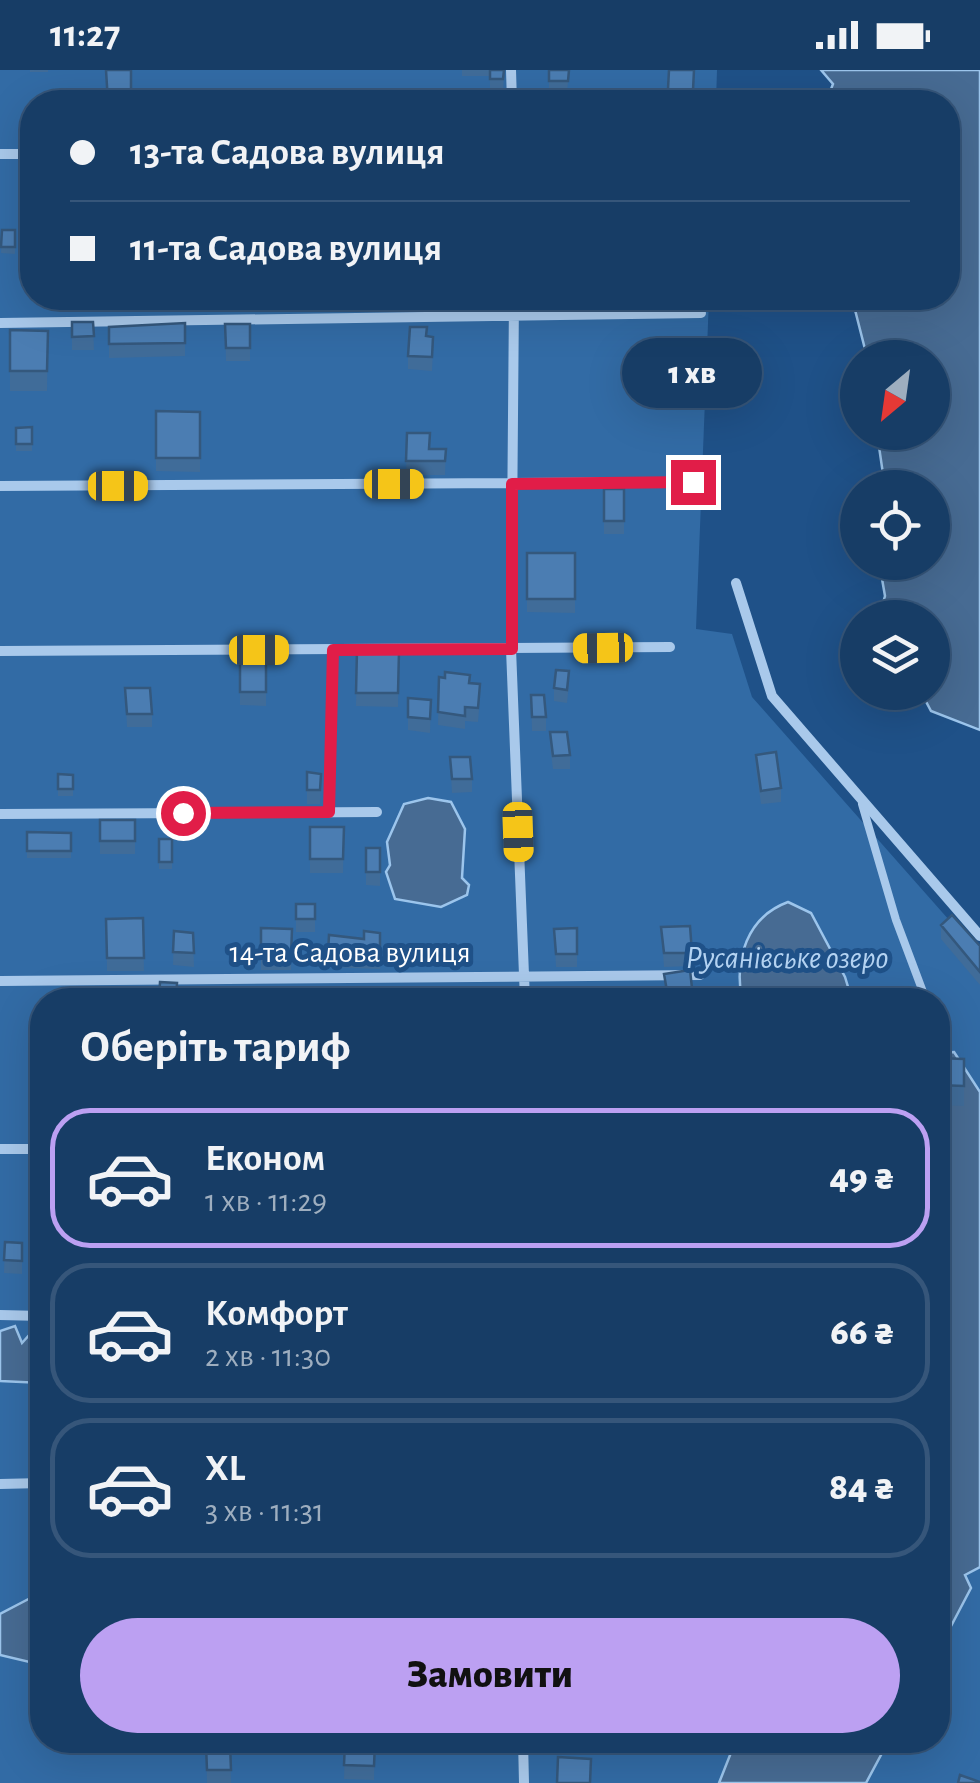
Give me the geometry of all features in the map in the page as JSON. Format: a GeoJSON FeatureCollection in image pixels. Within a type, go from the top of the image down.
{"type":"FeatureCollection","features":[{"type":"Feature","properties":{"kind":"street"},"geometry":{"type":"LineString","coordinates":[[514,310],[512,649],[524,988]]}},
{"type":"Feature","properties":{"kind":"street"},"geometry":{"type":"LineString","coordinates":[[0,322],[514,319],[701,313]]}},
{"type":"Feature","properties":{"kind":"street"},"geometry":{"type":"LineString","coordinates":[[0,486],[693,482]]}},
{"type":"Feature","properties":{"kind":"street"},"geometry":{"type":"LineString","coordinates":[[736,583],[772,696],[980,936]]}},
{"type":"Feature","properties":{"kind":"street"},"geometry":{"type":"LineString","coordinates":[[0,651],[670,648]]}},
{"type":"Feature","properties":{"kind":"street"},"geometry":{"type":"LineString","coordinates":[[329,812],[333,650]]}},
{"type":"Feature","properties":{"kind":"street"},"geometry":{"type":"LineString","coordinates":[[0,814],[376,812]]}},
{"type":"Feature","properties":{"kind":"street","name":"14-та Садова вулиця"},"geometry":{"type":"LineString","coordinates":[[0,981],[700,975]]}},
{"type":"Feature","properties":{"kind":"street"},"geometry":{"type":"LineString","coordinates":[[0,1149],[30,1149]]}},
{"type":"Feature","properties":{"kind":"street"},"geometry":{"type":"LineString","coordinates":[[0,1316],[30,1316]]}},
{"type":"Feature","properties":{"kind":"street"},"geometry":{"type":"LineString","coordinates":[[0,1484],[30,1483]]}},
{"type":"Feature","properties":{"kind":"street"},"geometry":{"type":"LineString","coordinates":[[523,1753],[524,1783]]}},
{"type":"Feature","properties":{"kind":"lane"},"geometry":{"type":"LineString","coordinates":[[861,799],[896,920],[922,988]]}},
{"type":"Feature","properties":{"kind":"shaded area"},"geometry":{"type":"Polygon","coordinates":[[[0,70],[717,70],[716,90],[20,90],[20,310],[709,310],[696,629],[732,634],[752,697],[980,955],[980,1783],[0,1783],[0,70]]]}},
{"type":"Feature","properties":{"kind":"water"},"geometry":{"type":"Polygon","coordinates":[[[821,70],[980,70],[980,730],[930,710],[950,710],[950,600],[884,600],[882,580],[950,580],[950,470],[882,470],[879,450],[950,450],[950,340],[863,340],[855,310],[960,310],[960,90],[831,90],[833,84],[821,70]]]}},
{"type":"Feature","properties":{"kind":"water"},"geometry":{"type":"Polygon","coordinates":[[[428,798],[451,802],[465,829],[462,878],[469,885],[467,895],[441,907],[395,899],[386,872],[390,865],[387,842],[404,804],[428,798]]]}},
{"type":"Feature","properties":{"kind":"water","name":"Русанівське озеро"},"geometry":{"type":"Polygon","coordinates":[[[788,902],[811,913],[848,988],[740,988],[742,955],[747,941],[762,918],[788,902]]]}},
{"type":"Feature","properties":{"kind":"water"},"geometry":{"type":"Polygon","coordinates":[[[950,1052],[954,1052],[980,1092],[980,1567],[965,1575],[971,1588],[950,1628],[950,1052]]]}},
{"type":"Feature","properties":{"kind":"water"},"geometry":{"type":"Polygon","coordinates":[[[15,1326],[22,1343],[30,1334],[30,1382],[0,1381],[0,1331],[15,1326]]]}},
{"type":"Feature","properties":{"kind":"water"},"geometry":{"type":"Polygon","coordinates":[[[30,1598],[30,1662],[0,1655],[0,1614],[30,1598]]]}},
{"type":"Feature","properties":{"kind":"water"},"geometry":{"type":"Polygon","coordinates":[[[731,1753],[882,1753],[866,1783],[719,1783],[731,1753]]]}},
{"type":"Feature","properties":{"kind":"building"},"geometry":{"type":"Polygon","coordinates":[[[106,70],[131,70],[131,90],[107,90],[106,70]]]}},
{"type":"Feature","properties":{"kind":"building"},"geometry":{"type":"Polygon","coordinates":[[[490,70],[504,70],[503,79],[490,79],[490,70]]]}},
{"type":"Feature","properties":{"kind":"building"},"geometry":{"type":"Polygon","coordinates":[[[549,70],[569,70],[568,81],[549,81],[549,70]]]}},
{"type":"Feature","properties":{"kind":"building"},"geometry":{"type":"Polygon","coordinates":[[[669,70],[694,70],[693,90],[668,89],[669,70]]]}},
{"type":"Feature","properties":{"kind":"building"},"geometry":{"type":"Polygon","coordinates":[[[2,230],[15,230],[15,247],[1,247],[2,230]]]}},
{"type":"Feature","properties":{"kind":"building"},"geometry":{"type":"Polygon","coordinates":[[[72,322],[93,322],[94,336],[72,337],[72,322]]]}},
{"type":"Feature","properties":{"kind":"building"},"geometry":{"type":"Polygon","coordinates":[[[185,323],[185,343],[109,344],[109,327],[185,323]]]}},
{"type":"Feature","properties":{"kind":"building"},"geometry":{"type":"Polygon","coordinates":[[[225,324],[250,324],[250,348],[226,348],[225,324]]]}},
{"type":"Feature","properties":{"kind":"building"},"geometry":{"type":"Polygon","coordinates":[[[410,327],[427,327],[426,336],[433,337],[432,357],[408,356],[410,327]]]}},
{"type":"Feature","properties":{"kind":"building"},"geometry":{"type":"Polygon","coordinates":[[[10,330],[48,331],[47,371],[10,371],[10,330]]]}},
{"type":"Feature","properties":{"kind":"building"},"geometry":{"type":"Polygon","coordinates":[[[156,411],[200,412],[200,458],[156,458],[156,411]]]}},
{"type":"Feature","properties":{"kind":"building"},"geometry":{"type":"Polygon","coordinates":[[[32,427],[32,444],[16,444],[16,428],[32,427]]]}},
{"type":"Feature","properties":{"kind":"building"},"geometry":{"type":"Polygon","coordinates":[[[407,433],[430,433],[429,449],[446,449],[445,461],[406,461],[407,433]]]}},
{"type":"Feature","properties":{"kind":"building"},"geometry":{"type":"Polygon","coordinates":[[[604,489],[624,489],[624,521],[604,521],[604,489]]]}},
{"type":"Feature","properties":{"kind":"building"},"geometry":{"type":"Polygon","coordinates":[[[527,553],[575,553],[575,599],[527,599],[527,553]]]}},
{"type":"Feature","properties":{"kind":"building"},"geometry":{"type":"Polygon","coordinates":[[[357,650],[399,651],[398,693],[356,693],[357,650]]]}},
{"type":"Feature","properties":{"kind":"building"},"geometry":{"type":"Polygon","coordinates":[[[240,658],[266,659],[266,692],[240,692],[240,658]]]}},
{"type":"Feature","properties":{"kind":"building"},"geometry":{"type":"Polygon","coordinates":[[[556,670],[569,671],[567,690],[554,688],[556,670]]]}},
{"type":"Feature","properties":{"kind":"building"},"geometry":{"type":"Polygon","coordinates":[[[445,672],[470,675],[469,683],[480,684],[478,708],[465,707],[465,716],[438,712],[439,677],[445,678],[445,672]]]}},
{"type":"Feature","properties":{"kind":"building"},"geometry":{"type":"Polygon","coordinates":[[[125,688],[150,688],[152,714],[127,714],[125,688]]]}},
{"type":"Feature","properties":{"kind":"building"},"geometry":{"type":"Polygon","coordinates":[[[531,695],[544,695],[546,717],[532,717],[531,695]]]}},
{"type":"Feature","properties":{"kind":"building"},"geometry":{"type":"Polygon","coordinates":[[[408,698],[431,700],[430,719],[408,717],[408,698]]]}},
{"type":"Feature","properties":{"kind":"building"},"geometry":{"type":"Polygon","coordinates":[[[550,732],[567,732],[570,755],[553,756],[550,732]]]}},
{"type":"Feature","properties":{"kind":"building"},"geometry":{"type":"Polygon","coordinates":[[[776,752],[781,788],[761,791],[756,755],[776,752]]]}},
{"type":"Feature","properties":{"kind":"building"},"geometry":{"type":"Polygon","coordinates":[[[450,757],[470,757],[472,779],[452,779],[450,757]]]}},
{"type":"Feature","properties":{"kind":"building"},"geometry":{"type":"Polygon","coordinates":[[[307,772],[321,774],[320,790],[307,790],[307,772]]]}},
{"type":"Feature","properties":{"kind":"building"},"geometry":{"type":"Polygon","coordinates":[[[58,774],[73,775],[73,789],[58,789],[58,774]]]}},
{"type":"Feature","properties":{"kind":"building"},"geometry":{"type":"Polygon","coordinates":[[[100,820],[135,820],[135,841],[100,841],[100,820]]]}},
{"type":"Feature","properties":{"kind":"building"},"geometry":{"type":"Polygon","coordinates":[[[310,827],[344,827],[343,859],[310,859],[310,827]]]}},
{"type":"Feature","properties":{"kind":"building"},"geometry":{"type":"Polygon","coordinates":[[[27,832],[71,833],[71,851],[27,851],[27,832]]]}},
{"type":"Feature","properties":{"kind":"building"},"geometry":{"type":"Polygon","coordinates":[[[159,839],[172,839],[172,862],[159,862],[159,839]]]}},
{"type":"Feature","properties":{"kind":"building"},"geometry":{"type":"Polygon","coordinates":[[[366,848],[380,848],[380,872],[366,872],[366,848]]]}},
{"type":"Feature","properties":{"kind":"building"},"geometry":{"type":"Polygon","coordinates":[[[296,904],[315,904],[315,919],[296,919],[296,904]]]}},
{"type":"Feature","properties":{"kind":"building"},"geometry":{"type":"Polygon","coordinates":[[[952,915],[980,946],[980,972],[941,925],[952,915]]]}},
{"type":"Feature","properties":{"kind":"building"},"geometry":{"type":"Polygon","coordinates":[[[143,918],[144,958],[107,958],[106,919],[143,918]]]}},
{"type":"Feature","properties":{"kind":"building"},"geometry":{"type":"Polygon","coordinates":[[[690,926],[692,953],[664,953],[661,927],[690,926]]]}},
{"type":"Feature","properties":{"kind":"building"},"geometry":{"type":"Polygon","coordinates":[[[261,928],[292,929],[291,956],[261,957],[261,928]]]}},
{"type":"Feature","properties":{"kind":"building"},"geometry":{"type":"Polygon","coordinates":[[[577,928],[577,954],[556,954],[554,929],[577,928]]]}},
{"type":"Feature","properties":{"kind":"building"},"geometry":{"type":"Polygon","coordinates":[[[174,931],[193,933],[194,953],[173,952],[174,931]]]}},
{"type":"Feature","properties":{"kind":"building"},"geometry":{"type":"Polygon","coordinates":[[[364,931],[380,933],[380,956],[328,954],[329,935],[364,939],[364,931]]]}},
{"type":"Feature","properties":{"kind":"building"},"geometry":{"type":"Polygon","coordinates":[[[690,970],[692,988],[666,988],[664,974],[690,970]]]}},
{"type":"Feature","properties":{"kind":"building"},"geometry":{"type":"Polygon","coordinates":[[[160,982],[177,983],[177,988],[160,988],[160,982]]]}},
{"type":"Feature","properties":{"kind":"building"},"geometry":{"type":"Polygon","coordinates":[[[950,1058],[964,1059],[964,1086],[950,1085],[950,1058]]]}},
{"type":"Feature","properties":{"kind":"building"},"geometry":{"type":"Polygon","coordinates":[[[5,1242],[22,1243],[22,1261],[4,1260],[5,1242]]]}},
{"type":"Feature","properties":{"kind":"building"},"geometry":{"type":"Polygon","coordinates":[[[206,1753],[230,1753],[231,1770],[207,1770],[206,1753]]]}},
{"type":"Feature","properties":{"kind":"building"},"geometry":{"type":"Polygon","coordinates":[[[345,1753],[375,1753],[374,1766],[344,1765],[345,1753]]]}},
{"type":"Feature","properties":{"kind":"building"},"geometry":{"type":"Polygon","coordinates":[[[558,1757],[591,1759],[590,1783],[557,1783],[558,1757]]]}},
{"type":"Feature","properties":{"kind":"building"},"geometry":{"type":"Polygon","coordinates":[[[960,1775],[980,1782],[980,1783],[958,1783],[960,1775]]]}},
{"type":"Feature","properties":{"kind":"route"},"geometry":{"type":"LineString","coordinates":[[183,813],[329,812],[333,650],[512,649],[512,484],[693,482]]}}]}
